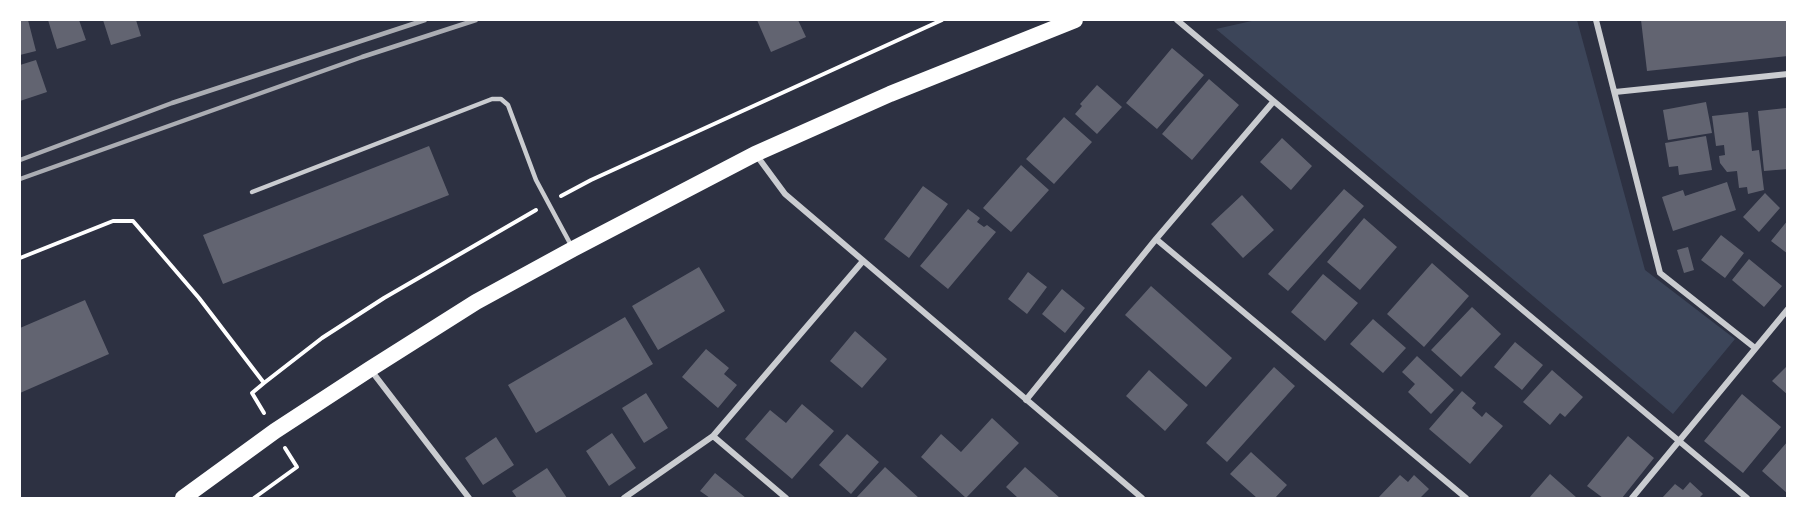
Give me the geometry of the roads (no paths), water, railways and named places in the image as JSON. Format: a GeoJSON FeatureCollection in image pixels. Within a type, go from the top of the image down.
{"type":"FeatureCollection","features":[{"type":"Feature","properties":{"kind":"highway"},"geometry":{"type":"LineString","coordinates":[[183,498],[275,431],[370,369],[476,302],[573,249],[755,154],[890,94],[1075,20]]}},
{"type":"Feature","properties":{"kind":"street"},"geometry":{"type":"LineString","coordinates":[[1177,20],[1747,498]]}},
{"type":"Feature","properties":{"kind":"street"},"geometry":{"type":"LineString","coordinates":[[1596,20],[1660,273],[1755,348]]}},
{"type":"Feature","properties":{"kind":"street"},"geometry":{"type":"LineString","coordinates":[[1615,92],[1788,74]]}},
{"type":"Feature","properties":{"kind":"street"},"geometry":{"type":"LineString","coordinates":[[1026,400],[1156,239],[1273,102]]}},
{"type":"Feature","properties":{"kind":"street"},"geometry":{"type":"LineString","coordinates":[[755,154],[785,194],[1142,498]]}},
{"type":"Feature","properties":{"kind":"street"},"geometry":{"type":"LineString","coordinates":[[1156,239],[1466,498]]}},
{"type":"Feature","properties":{"kind":"street"},"geometry":{"type":"LineString","coordinates":[[624,498],[713,436],[863,261]]}},
{"type":"Feature","properties":{"kind":"street"},"geometry":{"type":"LineString","coordinates":[[1632,498],[1788,309]]}},
{"type":"Feature","properties":{"kind":"street"},"geometry":{"type":"LineString","coordinates":[[370,369],[469,498]]}},
{"type":"Feature","properties":{"kind":"street"},"geometry":{"type":"LineString","coordinates":[[713,436],[786,498]]}},
{"type":"Feature","properties":{"kind":"lane"},"geometry":{"type":"LineString","coordinates":[[252,192],[492,99],[501,99],[508,105],[531,170],[573,249]]}},
{"type":"Feature","properties":{"kind":"railway"},"geometry":{"type":"LineString","coordinates":[[20,160],[172,103],[425,20]]}},
{"type":"Feature","properties":{"kind":"railway"},"geometry":{"type":"LineString","coordinates":[[20,179],[362,57],[476,20]]}}]}
